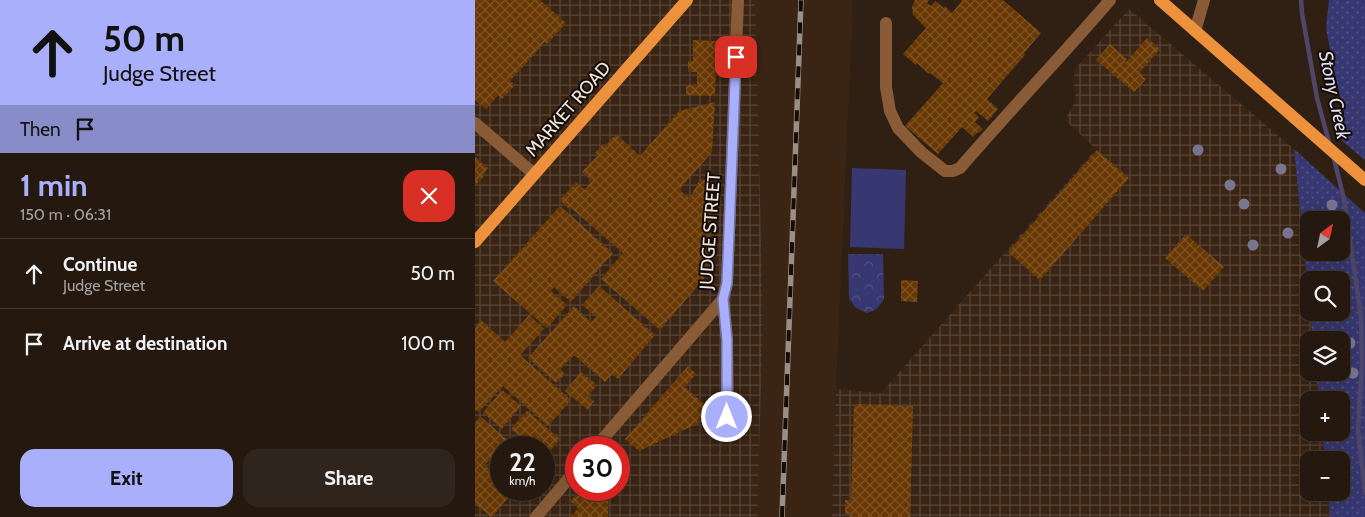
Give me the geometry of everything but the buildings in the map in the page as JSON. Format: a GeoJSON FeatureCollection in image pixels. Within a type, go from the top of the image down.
{"type":"FeatureCollection","features":[{"type":"Feature","properties":{"kind":"main road","name":"MARKET ROAD"},"geometry":{"type":"LineString","coordinates":[[475,242],[687,0]]}},
{"type":"Feature","properties":{"kind":"main road"},"geometry":{"type":"LineString","coordinates":[[1159,0],[1365,180]]}},
{"type":"Feature","properties":{"kind":"street","name":"JUDGE STREET"},"geometry":{"type":"LineString","coordinates":[[605,436],[723,299],[727,283],[738,0]]}},
{"type":"Feature","properties":{"kind":"street"},"geometry":{"type":"LineString","coordinates":[[886,23],[886,87],[890,111],[898,128],[921,152],[945,171],[953,171],[960,168],[1110,0]]}},
{"type":"Feature","properties":{"kind":"street"},"geometry":{"type":"LineString","coordinates":[[1195,31],[1205,0]]}},
{"type":"Feature","properties":{"kind":"street"},"geometry":{"type":"LineString","coordinates":[[475,123],[534,174]]}},
{"type":"Feature","properties":{"kind":"street"},"geometry":{"type":"LineString","coordinates":[[723,299],[727,340],[727,417]]}},
{"type":"Feature","properties":{"kind":"street"},"geometry":{"type":"LineString","coordinates":[[535,517],[565,483]]}},
{"type":"Feature","properties":{"kind":"shaded area"},"geometry":{"type":"Polygon","coordinates":[[[475,0],[755,0],[763,321],[757,517],[475,517],[475,0]]]}},
{"type":"Feature","properties":{"kind":"shaded area"},"geometry":{"type":"Polygon","coordinates":[[[755,0],[853,0],[832,517],[756,517],[755,0]]]}},
{"type":"Feature","properties":{"kind":"shaded area"},"geometry":{"type":"Polygon","coordinates":[[[1129,9],[1294,149],[1300,211],[1300,261],[1305,261],[1306,271],[1300,271],[1300,321],[1311,321],[1312,331],[1300,331],[1300,381],[1317,381],[1318,391],[1300,391],[1300,441],[1323,441],[1324,451],[1300,451],[1300,501],[1329,501],[1330,517],[832,517],[836,389],[881,393],[1096,149],[1065,120],[1076,100],[1073,82],[1075,69],[1129,9]]]}},
{"type":"Feature","properties":{"kind":"green space"},"geometry":{"type":"Polygon","coordinates":[[[1329,0],[1365,0],[1365,160],[1342,141],[1344,113],[1326,28],[1329,0]]]}},
{"type":"Feature","properties":{"kind":"green space"},"geometry":{"type":"Polygon","coordinates":[[[1294,149],[1365,213],[1365,517],[1330,517],[1329,501],[1350,501],[1350,451],[1324,451],[1323,441],[1350,441],[1350,391],[1318,391],[1317,381],[1350,381],[1350,331],[1312,331],[1311,321],[1350,321],[1350,271],[1306,271],[1305,261],[1350,261],[1350,211],[1300,211],[1294,149]]]}},
{"type":"Feature","properties":{"kind":"green space"},"geometry":{"type":"Polygon","coordinates":[[[852,168],[906,170],[904,249],[850,247],[852,168]]]}},
{"type":"Feature","properties":{"kind":"green space"},"geometry":{"type":"Polygon","coordinates":[[[848,254],[883,254],[884,299],[877,309],[867,313],[856,308],[849,299],[848,254]]]}},
{"type":"Feature","properties":{"kind":"waterway","name":"Stony Creek"},"geometry":{"type":"LineString","coordinates":[[1301,0],[1317,98],[1330,146]]}},
{"type":"Feature","properties":{"kind":"waterway","name":"Stony Creek"},"geometry":{"type":"LineString","coordinates":[[1333,155],[1344,199],[1361,317],[1362,365],[1358,429],[1365,493]]}},
{"type":"Feature","properties":{"kind":"railway"},"geometry":{"type":"LineString","coordinates":[[782,517],[801,0]]}},
{"type":"Feature","properties":{"kind":"route"},"geometry":{"type":"LineString","coordinates":[[727,417],[727,340],[723,299],[727,283],[736,57]]}}]}
